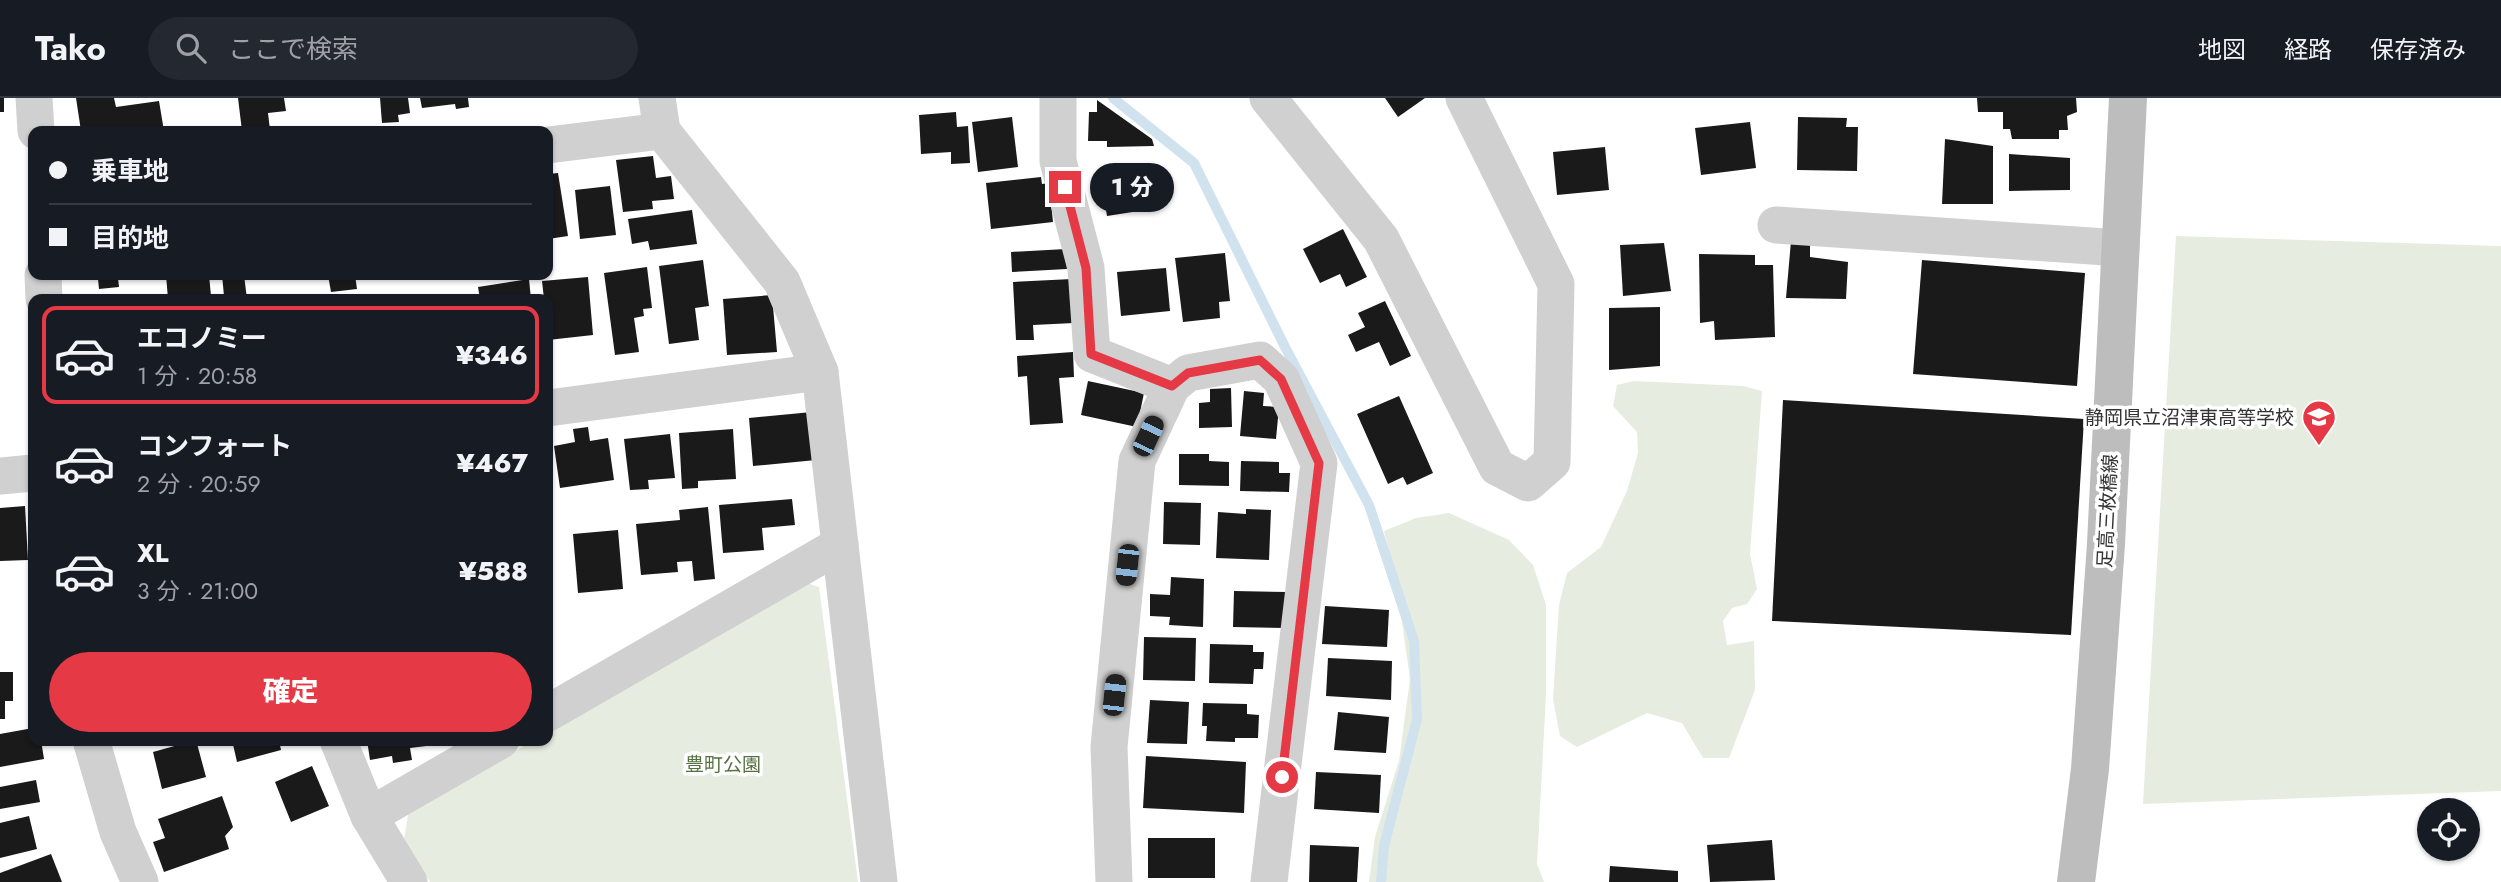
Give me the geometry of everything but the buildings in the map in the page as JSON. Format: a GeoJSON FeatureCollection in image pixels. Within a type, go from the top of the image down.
{"type":"FeatureCollection","features":[{"type":"Feature","properties":{"kind":"main road","name":"足高三枚橋線"},"geometry":{"type":"LineString","coordinates":[[2076,882],[2092,743],[2106,544],[2128,98]]}},
{"type":"Feature","properties":{"kind":"street"},"geometry":{"type":"LineString","coordinates":[[34,98],[36,126]]}},
{"type":"Feature","properties":{"kind":"street"},"geometry":{"type":"LineString","coordinates":[[1058,98],[1058,161],[1086,268],[1091,354],[1172,386]]}},
{"type":"Feature","properties":{"kind":"street"},"geometry":{"type":"LineString","coordinates":[[1268,98],[1381,239],[1497,467],[1528,484],[1552,462],[1556,284],[1464,98]]}},
{"type":"Feature","properties":{"kind":"street"},"geometry":{"type":"LineString","coordinates":[[553,144],[660,115],[782,282],[820,372],[878,882]]}},
{"type":"Feature","properties":{"kind":"street"},"geometry":{"type":"LineString","coordinates":[[1776,225],[2121,248]]}},
{"type":"Feature","properties":{"kind":"street"},"geometry":{"type":"LineString","coordinates":[[1114,882],[1109,747],[1137,461],[1172,386],[1188,373],[1260,360],[1281,379],[1319,463],[1269,882]]}},
{"type":"Feature","properties":{"kind":"street"},"geometry":{"type":"LineString","coordinates":[[553,407],[820,372]]}},
{"type":"Feature","properties":{"kind":"street"},"geometry":{"type":"LineString","coordinates":[[0,476],[28,473]]}},
{"type":"Feature","properties":{"kind":"street"},"geometry":{"type":"LineString","coordinates":[[553,710],[840,545]]}},
{"type":"Feature","properties":{"kind":"street"},"geometry":{"type":"LineString","coordinates":[[93,746],[118,832],[140,882]]}},
{"type":"Feature","properties":{"kind":"street"},"geometry":{"type":"LineString","coordinates":[[340,746],[369,816],[410,882]]}},
{"type":"Feature","properties":{"kind":"street"},"geometry":{"type":"LineString","coordinates":[[369,816],[491,746]]}},
{"type":"Feature","properties":{"kind":"green space","name":"静岡県立沼津東高等学校"},"geometry":{"type":"Polygon","coordinates":[[[2176,236],[2501,246],[2501,791],[2143,804],[2176,236]]]}},
{"type":"Feature","properties":{"kind":"green space"},"geometry":{"type":"Polygon","coordinates":[[[1634,381],[1743,386],[1762,391],[1750,554],[1757,589],[1747,604],[1732,608],[1723,621],[1727,645],[1754,641],[1755,690],[1729,758],[1703,758],[1682,723],[1647,713],[1577,747],[1560,736],[1553,699],[1559,605],[1567,573],[1601,547],[1627,491],[1638,453],[1637,432],[1613,406],[1617,385],[1634,381]]]}},
{"type":"Feature","properties":{"kind":"green space"},"geometry":{"type":"Polygon","coordinates":[[[1449,513],[1509,540],[1533,565],[1546,605],[1546,694],[1537,864],[1544,882],[1369,882],[1375,837],[1399,761],[1410,679],[1396,579],[1384,531],[1416,518],[1449,513]]]}},
{"type":"Feature","properties":{"kind":"green space","name":"豊町公園"},"geometry":{"type":"Polygon","coordinates":[[[801,581],[819,587],[858,882],[430,882],[404,840],[408,815],[524,746],[553,746],[553,729],[801,581]]]}},
{"type":"Feature","properties":{"kind":"waterway"},"geometry":{"type":"LineString","coordinates":[[1113,98],[1194,163],[1285,347],[1369,505],[1414,641],[1417,719],[1384,846],[1381,882]]}},
{"type":"Feature","properties":{"kind":"place","name":"静岡県立沼津東高等学校"},"geometry":{"type":"Point","coordinates":[2319,447]}},
{"type":"Feature","properties":{"kind":"route"},"geometry":{"type":"LineString","coordinates":[[1065,187],[1086,268],[1091,354],[1172,386],[1188,373],[1260,360],[1281,379],[1319,463],[1282,777]]}}]}
